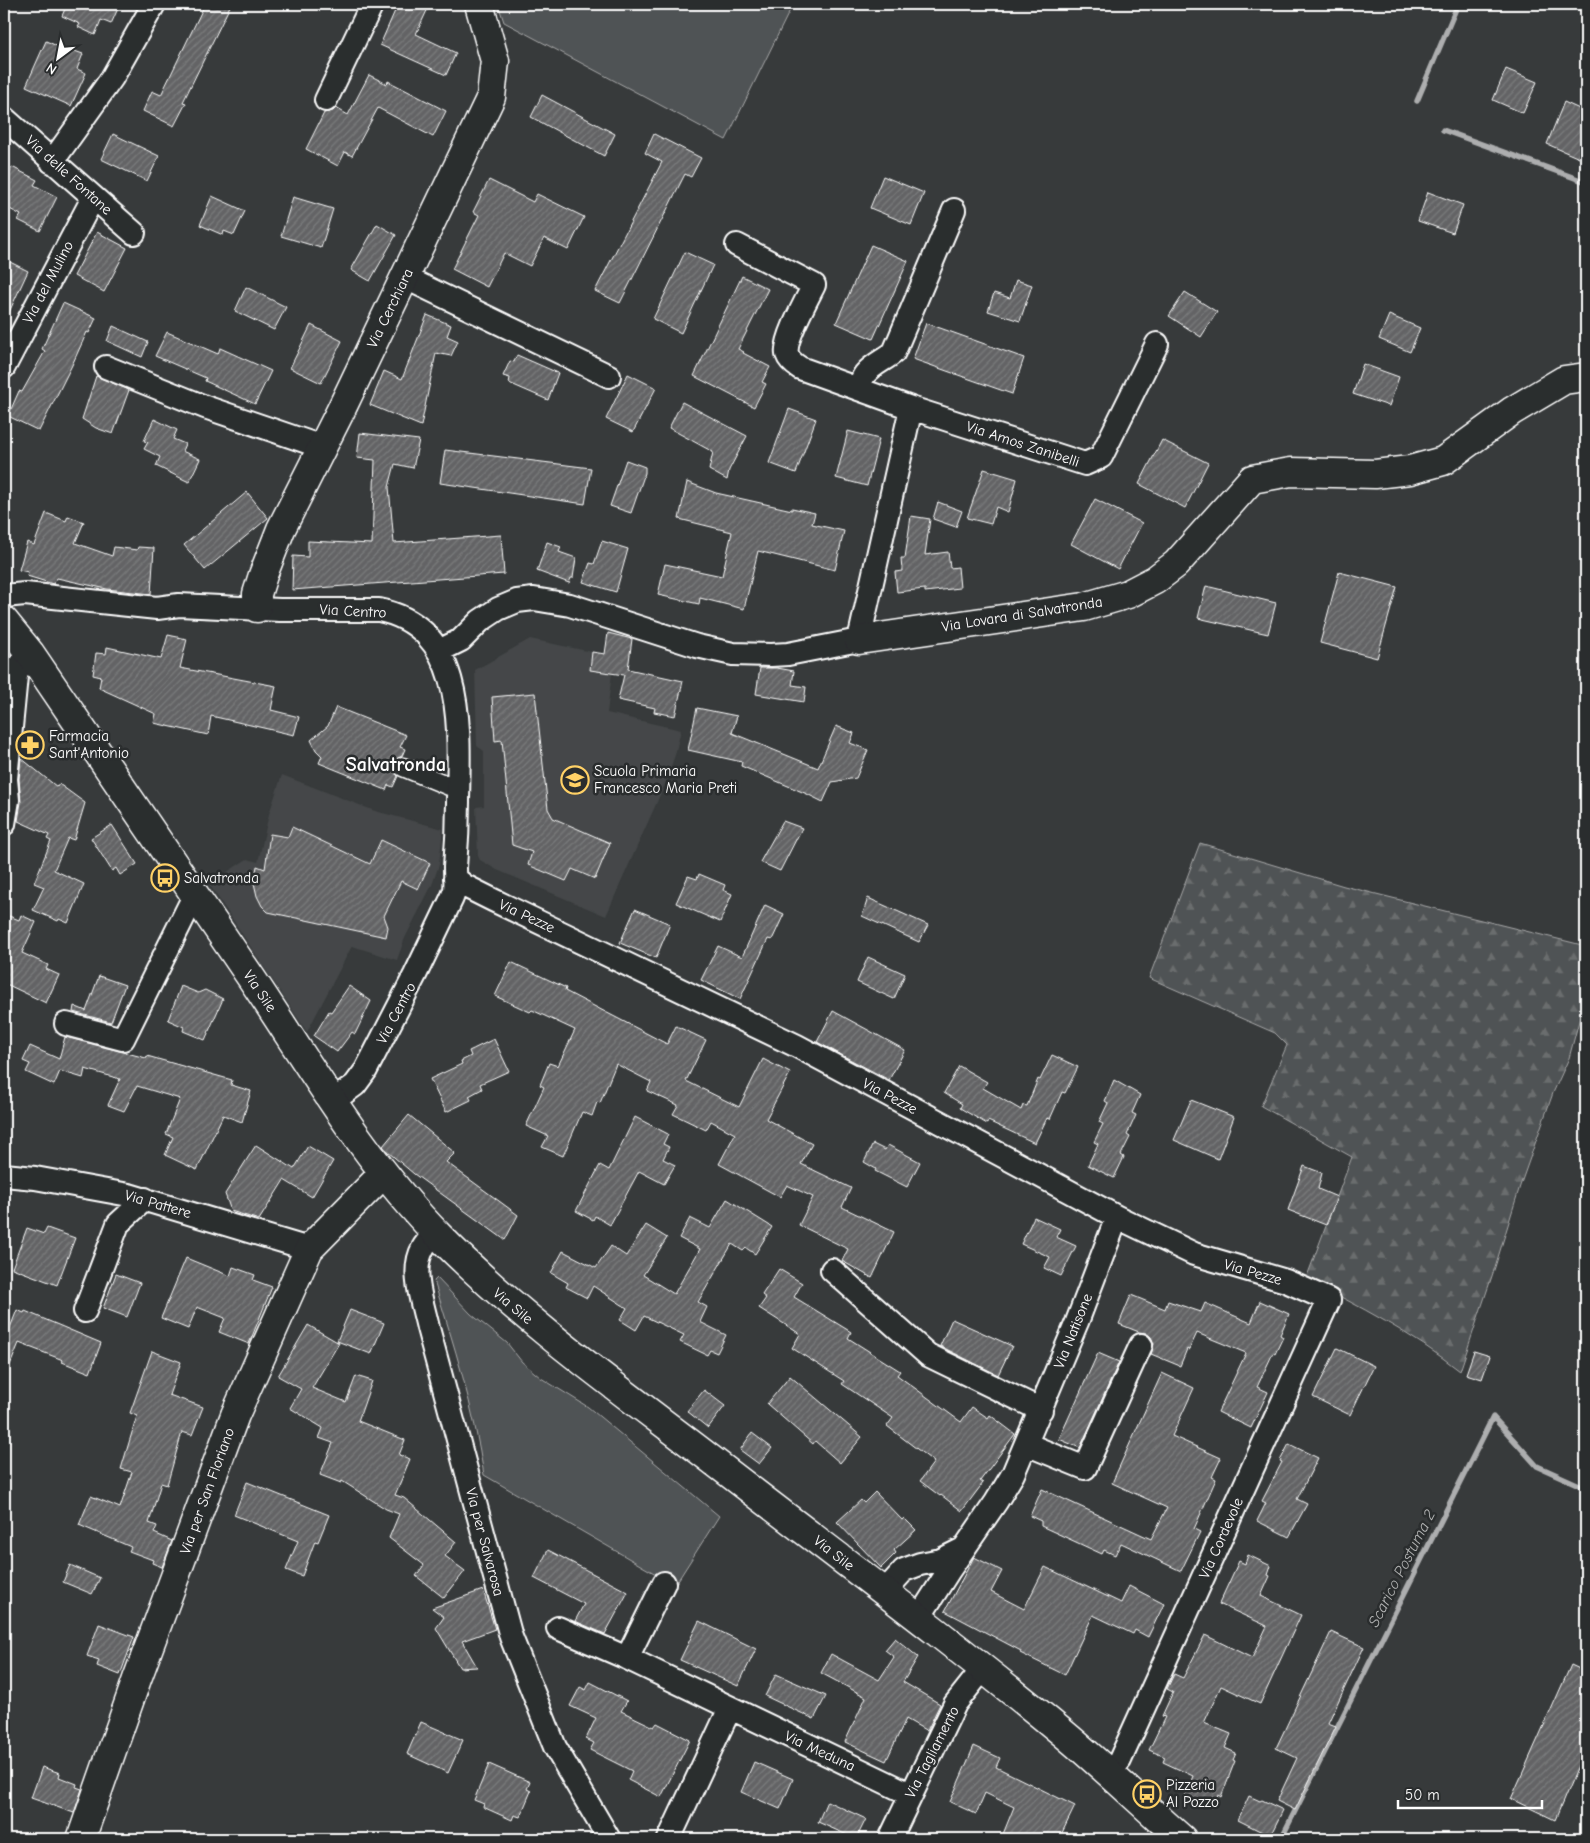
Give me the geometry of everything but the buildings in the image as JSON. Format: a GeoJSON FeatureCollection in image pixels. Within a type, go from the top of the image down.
{"type":"FeatureCollection","features":[{"type":"Feature","properties":{"kind":"street"},"geometry":{"type":"LineString","coordinates":[[52,162],[112,78],[154,4]]}},
{"type":"Feature","properties":{"kind":"street"},"geometry":{"type":"LineString","coordinates":[[326,100],[372,4]]}},
{"type":"Feature","properties":{"kind":"street","name":"Via Cerchiara"},"geometry":{"type":"LineString","coordinates":[[257,608],[257,594],[270,555],[289,512],[406,278],[491,97],[495,61],[479,4]]}},
{"type":"Feature","properties":{"kind":"street","name":"Via delle Fontane"},"geometry":{"type":"LineString","coordinates":[[4,118],[134,233]]}},
{"type":"Feature","properties":{"kind":"street","name":"Via del Mulino"},"geometry":{"type":"LineString","coordinates":[[4,367],[93,198]]}},
{"type":"Feature","properties":{"kind":"street"},"geometry":{"type":"LineString","coordinates":[[858,389],[864,375],[874,365],[886,359],[894,352],[954,210]]}},
{"type":"Feature","properties":{"kind":"street","name":"Via Amos Zanibelli"},"geometry":{"type":"LineString","coordinates":[[737,245],[814,285],[789,339],[787,355],[800,368],[911,408],[1085,464],[1101,456],[1157,344]]}},
{"type":"Feature","properties":{"kind":"street"},"geometry":{"type":"LineString","coordinates":[[406,278],[609,376]]}},
{"type":"Feature","properties":{"kind":"street"},"geometry":{"type":"LineString","coordinates":[[106,367],[205,406],[322,447]]}},
{"type":"Feature","properties":{"kind":"street","name":"Via Lovara di Salvatronda"},"geometry":{"type":"LineString","coordinates":[[439,651],[461,640],[480,621],[498,609],[517,601],[534,599],[570,605],[697,646],[733,654],[771,655],[788,654],[859,640],[1084,607],[1128,594],[1155,580],[1176,564],[1252,479],[1292,472],[1375,474],[1410,470],[1443,461],[1512,411],[1564,380],[1586,377]]}},
{"type":"Feature","properties":{"kind":"street"},"geometry":{"type":"LineString","coordinates":[[859,640],[911,408]]}},
{"type":"Feature","properties":{"kind":"street","name":"Via Centro"},"geometry":{"type":"LineString","coordinates":[[4,596],[25,594],[157,608],[186,605],[368,609],[400,616],[429,638],[439,651],[452,682],[457,707],[459,786],[456,878],[452,898],[366,1070],[355,1085],[334,1102]]}},
{"type":"Feature","properties":{"kind":"street","name":"Via Sile"},"geometry":{"type":"LineString","coordinates":[[4,621],[30,653],[384,1173],[436,1233],[491,1287],[548,1335],[884,1592],[1064,1734],[1182,1839]]}},
{"type":"Feature","properties":{"kind":"street"},"geometry":{"type":"LineString","coordinates":[[4,824],[8,800],[6,779],[16,676],[20,664],[30,653]]}},
{"type":"Feature","properties":{"kind":"street"},"geometry":{"type":"LineString","coordinates":[[403,767],[449,786]]}},
{"type":"Feature","properties":{"kind":"street","name":"Via Pezze"},"geometry":{"type":"LineString","coordinates":[[456,878],[465,886],[493,900],[797,1046],[1116,1217],[1194,1254],[1286,1281],[1329,1300]]}},
{"type":"Feature","properties":{"kind":"street"},"geometry":{"type":"LineString","coordinates":[[66,1024],[124,1039],[195,894]]}},
{"type":"Feature","properties":{"kind":"street","name":"Via per San Floriano"},"geometry":{"type":"LineString","coordinates":[[81,1839],[137,1679],[235,1415],[309,1249],[384,1173]]}},
{"type":"Feature","properties":{"kind":"street","name":"Via Pattere"},"geometry":{"type":"LineString","coordinates":[[4,1175],[130,1195],[309,1249]]}},
{"type":"Feature","properties":{"kind":"street"},"geometry":{"type":"LineString","coordinates":[[85,1311],[118,1224],[145,1199]]}},
{"type":"Feature","properties":{"kind":"street","name":"Via Natisone"},"geometry":{"type":"LineString","coordinates":[[918,1619],[1006,1485],[1041,1410],[1116,1217]]}},
{"type":"Feature","properties":{"kind":"street","name":"Via per Salvarosa"},"geometry":{"type":"LineString","coordinates":[[436,1233],[423,1248],[417,1271],[421,1296],[511,1637],[555,1747],[609,1839]]}},
{"type":"Feature","properties":{"kind":"street"},"geometry":{"type":"LineString","coordinates":[[832,1270],[928,1355],[1041,1410]]}},
{"type":"Feature","properties":{"kind":"street","name":"Via Cordevole"},"geometry":{"type":"LineString","coordinates":[[1109,1774],[1120,1760],[1329,1300]]}},
{"type":"Feature","properties":{"kind":"street"},"geometry":{"type":"LineString","coordinates":[[1026,1444],[1084,1468],[1142,1345]]}},
{"type":"Feature","properties":{"kind":"street"},"geometry":{"type":"LineString","coordinates":[[884,1592],[904,1570],[950,1557],[964,1549]]}},
{"type":"Feature","properties":{"kind":"street"},"geometry":{"type":"LineString","coordinates":[[627,1658],[664,1583]]}},
{"type":"Feature","properties":{"kind":"street","name":"Via Meduna"},"geometry":{"type":"LineString","coordinates":[[558,1628],[627,1658],[910,1794]]}},
{"type":"Feature","properties":{"kind":"street","name":"Via Tagliamento"},"geometry":{"type":"LineString","coordinates":[[890,1839],[910,1794],[955,1704],[982,1670]]}},
{"type":"Feature","properties":{"kind":"street"},"geometry":{"type":"LineString","coordinates":[[669,1839],[730,1708]]}},
{"type":"Feature","properties":{"kind":"shaded area","name":"Scuola Primaria Francesco Maria Preti"},"geometry":{"type":"Polygon","coordinates":[[[530,639],[592,652],[590,670],[612,673],[607,713],[681,730],[665,784],[606,916],[497,870],[480,860],[478,856],[476,807],[484,806],[484,751],[477,746],[475,670],[530,639]]]}},
{"type":"Feature","properties":{"kind":"shaded area"},"geometry":{"type":"Polygon","coordinates":[[[282,775],[375,811],[443,829],[439,865],[432,885],[405,938],[397,960],[352,946],[307,1032],[209,884],[247,859],[258,862],[269,814],[282,775]]]}},
{"type":"Feature","properties":{"kind":"green space"},"geometry":{"type":"Polygon","coordinates":[[[498,4],[793,4],[726,140],[504,22],[498,4]]]}},
{"type":"Feature","properties":{"kind":"green space"},"geometry":{"type":"Polygon","coordinates":[[[1200,843],[1344,886],[1586,946],[1586,995],[1569,1058],[1553,1093],[1520,1186],[1460,1371],[1405,1333],[1366,1310],[1306,1279],[1352,1157],[1261,1106],[1287,1045],[1275,1033],[1149,978],[1200,843]]]}},
{"type":"Feature","properties":{"kind":"green space"},"geometry":{"type":"Polygon","coordinates":[[[437,1278],[471,1314],[507,1343],[522,1362],[541,1378],[588,1407],[719,1516],[675,1585],[484,1475],[469,1401],[434,1281],[437,1278]]]}},
{"type":"Feature","properties":{"kind":"waterway"},"geometry":{"type":"LineString","coordinates":[[1417,101],[1458,4]]}},
{"type":"Feature","properties":{"kind":"waterway","name":"Scarico Postuma 2"},"geometry":{"type":"LineString","coordinates":[[1443,130],[1586,182]]}},
{"type":"Feature","properties":{"kind":"waterway","name":"Scarico Postuma 2"},"geometry":{"type":"LineString","coordinates":[[1281,1839],[1493,1417],[1537,1466],[1586,1488]]}},
{"type":"Feature","properties":{"kind":"place","name":"Farmacia Sant'Antonio"},"geometry":{"type":"Point","coordinates":[30,745]}},
{"type":"Feature","properties":{"kind":"place","name":"Scuola Primaria Francesco Maria Preti"},"geometry":{"type":"Point","coordinates":[575,780]}},
{"type":"Feature","properties":{"kind":"place","name":"Salvatronda"},"geometry":{"type":"Point","coordinates":[165,878]}},
{"type":"Feature","properties":{"kind":"place","name":"Pizzeria Al Pozzo"},"geometry":{"type":"Point","coordinates":[1147,1794]}},
{"type":"Feature","properties":{"kind":"district","name":"Salvatronda"},"geometry":{"type":"Point","coordinates":[396,764]}}]}
